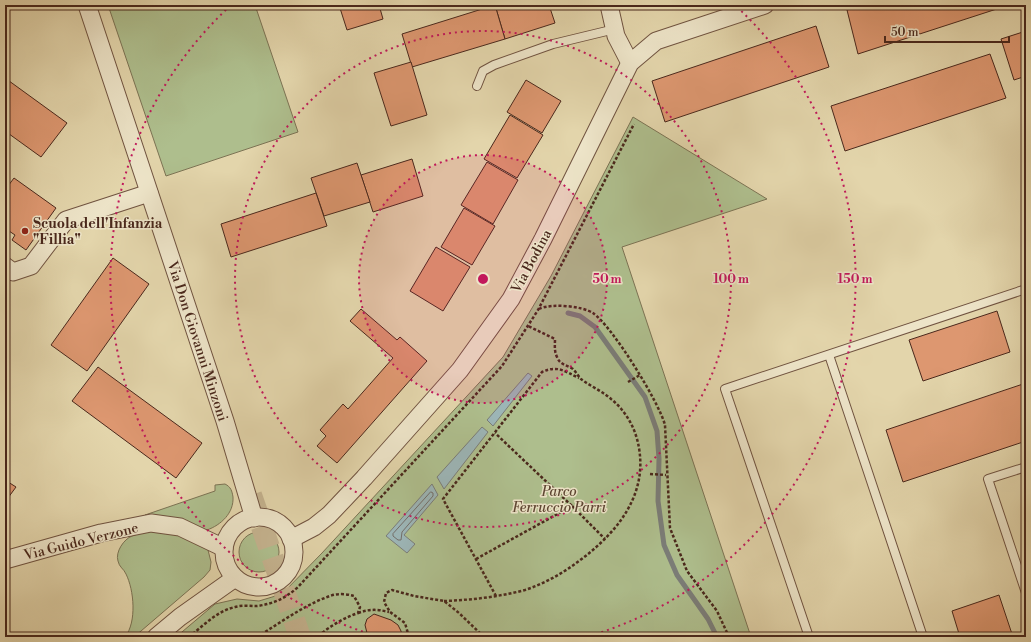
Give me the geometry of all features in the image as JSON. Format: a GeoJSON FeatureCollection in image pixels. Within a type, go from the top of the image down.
{"type":"FeatureCollection","features":[{"type":"Feature","properties":{"kind":"street","name":"Via Don Giovanni Minzoni"},"geometry":{"type":"LineString","coordinates":[[87,5],[225,421],[254,518]]}},
{"type":"Feature","properties":{"kind":"street"},"geometry":{"type":"LineString","coordinates":[[609,5],[616,36],[630,63]]}},
{"type":"Feature","properties":{"kind":"street","name":"Via Bodina"},"geometry":{"type":"LineString","coordinates":[[291,539],[314,527],[329,515],[460,370],[506,305],[543,239],[630,63],[656,41],[765,5]]}},
{"type":"Feature","properties":{"kind":"street"},"geometry":{"type":"LineString","coordinates":[[5,266],[13,272],[31,266],[66,220],[149,193]]}},
{"type":"Feature","properties":{"kind":"street"},"geometry":{"type":"LineString","coordinates":[[254,518],[266,518],[277,522],[286,530],[291,539],[294,549],[293,560],[289,569],[279,581],[264,587],[254,587],[244,584],[235,578],[228,569],[224,559],[224,548],[227,537],[234,528],[243,521],[254,518]]}},
{"type":"Feature","properties":{"kind":"street","name":"Via Guido Verzone"},"geometry":{"type":"LineString","coordinates":[[5,560],[101,533],[151,523],[180,528],[224,548]]}},
{"type":"Feature","properties":{"kind":"street"},"geometry":{"type":"LineString","coordinates":[[156,637],[180,616],[235,578]]}},
{"type":"Feature","properties":{"kind":"lane"},"geometry":{"type":"LineString","coordinates":[[477,86],[483,71],[494,65],[553,44],[615,29]]}},
{"type":"Feature","properties":{"kind":"lane"},"geometry":{"type":"LineString","coordinates":[[809,637],[725,388],[1026,289]]}},
{"type":"Feature","properties":{"kind":"lane"},"geometry":{"type":"LineString","coordinates":[[829,355],[923,637]]}},
{"type":"Feature","properties":{"kind":"lane"},"geometry":{"type":"LineString","coordinates":[[1026,467],[988,479],[1026,593]]}},
{"type":"Feature","properties":{"kind":"path"},"geometry":{"type":"LineString","coordinates":[[580,230],[634,124]]}},
{"type":"Feature","properties":{"kind":"path"},"geometry":{"type":"LineString","coordinates":[[538,310],[543,307],[569,306],[592,312],[602,320],[640,375],[662,416],[665,426],[666,475],[670,528],[687,572],[716,611],[729,637]]}},
{"type":"Feature","properties":{"kind":"path"},"geometry":{"type":"LineString","coordinates":[[528,326],[556,339],[554,348],[557,358],[563,365],[573,370],[580,378]]}},
{"type":"Feature","properties":{"kind":"path"},"geometry":{"type":"LineString","coordinates":[[410,637],[405,623],[390,612],[384,602],[386,593],[392,590],[444,602],[496,597],[526,589],[555,578],[583,558],[605,539],[627,512],[636,491],[640,467],[639,448],[634,430],[623,410],[611,399],[580,378],[560,369],[551,368],[542,372],[444,499],[496,597]]}},
{"type":"Feature","properties":{"kind":"path"},"geometry":{"type":"LineString","coordinates":[[628,382],[640,375]]}},
{"type":"Feature","properties":{"kind":"path"},"geometry":{"type":"LineString","coordinates":[[495,433],[605,539]]}},
{"type":"Feature","properties":{"kind":"path"},"geometry":{"type":"LineString","coordinates":[[650,474],[666,475]]}},
{"type":"Feature","properties":{"kind":"path"},"geometry":{"type":"LineString","coordinates":[[476,559],[572,506]]}},
{"type":"Feature","properties":{"kind":"path"},"geometry":{"type":"LineString","coordinates":[[257,637],[303,609],[331,595],[346,594],[354,596],[360,607],[358,613]]}},
{"type":"Feature","properties":{"kind":"path"},"geometry":{"type":"LineString","coordinates":[[444,602],[459,613],[484,637]]}},
{"type":"Feature","properties":{"kind":"path"},"geometry":{"type":"LineString","coordinates":[[317,637],[326,629],[341,620],[367,609],[390,612]]}},
{"type":"Feature","properties":{"kind":"green space"},"geometry":{"type":"Polygon","coordinates":[[[108,5],[255,5],[298,132],[166,176],[108,5]]]}},
{"type":"Feature","properties":{"kind":"green space","name":"Parco Ferruccio Parri"},"geometry":{"type":"Polygon","coordinates":[[[633,117],[767,199],[622,247],[751,637],[176,637],[215,604],[237,599],[259,601],[282,594],[322,553],[503,357],[551,276],[633,117]]]}},
{"type":"Feature","properties":{"kind":"green space"},"geometry":{"type":"Polygon","coordinates":[[[225,484],[230,488],[233,503],[226,518],[222,522],[207,530],[145,515],[215,491],[215,485],[225,484]]]}},
{"type":"Feature","properties":{"kind":"green space"},"geometry":{"type":"Polygon","coordinates":[[[148,527],[196,539],[208,550],[211,562],[210,570],[204,577],[134,637],[125,637],[129,631],[133,615],[133,606],[129,581],[125,572],[120,566],[117,557],[121,546],[126,540],[132,536],[147,532],[148,527]]]}},
{"type":"Feature","properties":{"kind":"green space"},"geometry":{"type":"Polygon","coordinates":[[[259,532],[273,538],[279,552],[273,566],[259,572],[245,566],[239,552],[245,538],[259,532]]]}},
{"type":"Feature","properties":{"kind":"water"},"geometry":{"type":"Polygon","coordinates":[[[528,373],[532,376],[493,426],[487,420],[528,373]]]}},
{"type":"Feature","properties":{"kind":"water"},"geometry":{"type":"Polygon","coordinates":[[[482,427],[488,432],[444,489],[437,477],[482,427]]]}},
{"type":"Feature","properties":{"kind":"water"},"geometry":{"type":"Polygon","coordinates":[[[432,484],[438,495],[404,535],[415,544],[407,553],[386,536],[432,484]]]}},
{"type":"Feature","properties":{"kind":"building"},"geometry":{"type":"Polygon","coordinates":[[[339,5],[379,5],[383,19],[347,30],[339,5]]]}},
{"type":"Feature","properties":{"kind":"building"},"geometry":{"type":"Polygon","coordinates":[[[495,5],[549,5],[555,23],[505,39],[495,5]]]}},
{"type":"Feature","properties":{"kind":"building"},"geometry":{"type":"Polygon","coordinates":[[[495,5],[505,39],[412,67],[402,34],[495,5]]]}},
{"type":"Feature","properties":{"kind":"building"},"geometry":{"type":"Polygon","coordinates":[[[863,5],[1009,5],[858,54],[847,10],[863,5]]]}},
{"type":"Feature","properties":{"kind":"building"},"geometry":{"type":"Polygon","coordinates":[[[816,26],[829,67],[665,122],[652,81],[816,26]]]}},
{"type":"Feature","properties":{"kind":"building"},"geometry":{"type":"Polygon","coordinates":[[[1026,31],[1026,76],[1014,80],[1001,39],[1026,31]]]}},
{"type":"Feature","properties":{"kind":"building"},"geometry":{"type":"Polygon","coordinates":[[[990,54],[1006,98],[845,151],[831,106],[990,54]]]}},
{"type":"Feature","properties":{"kind":"building"},"geometry":{"type":"Polygon","coordinates":[[[411,62],[427,115],[391,126],[374,73],[411,62]]]}},
{"type":"Feature","properties":{"kind":"building"},"geometry":{"type":"Polygon","coordinates":[[[5,78],[67,123],[41,157],[5,131],[5,78]]]}},
{"type":"Feature","properties":{"kind":"building"},"geometry":{"type":"Polygon","coordinates":[[[526,80],[561,101],[542,133],[507,112],[526,80]]]}},
{"type":"Feature","properties":{"kind":"building"},"geometry":{"type":"Polygon","coordinates":[[[510,115],[543,135],[517,178],[484,159],[510,115]]]}},
{"type":"Feature","properties":{"kind":"building"},"geometry":{"type":"Polygon","coordinates":[[[412,159],[423,196],[373,212],[361,175],[412,159]]]}},
{"type":"Feature","properties":{"kind":"building"},"geometry":{"type":"Polygon","coordinates":[[[487,162],[518,180],[493,224],[461,205],[487,162]]]}},
{"type":"Feature","properties":{"kind":"building"},"geometry":{"type":"Polygon","coordinates":[[[357,163],[370,202],[324,216],[311,178],[357,163]]]}},
{"type":"Feature","properties":{"kind":"building","name":"Scuola dell'Infanzia \"Fillia\""},"geometry":{"type":"Polygon","coordinates":[[[14,178],[56,208],[26,250],[12,240],[15,235],[6,229],[5,230],[5,202],[9,196],[5,193],[5,190],[14,178]]]}},
{"type":"Feature","properties":{"kind":"building"},"geometry":{"type":"Polygon","coordinates":[[[316,193],[327,226],[231,257],[221,224],[316,193]]]}},
{"type":"Feature","properties":{"kind":"building"},"geometry":{"type":"Polygon","coordinates":[[[464,208],[495,226],[472,265],[441,247],[464,208]]]}},
{"type":"Feature","properties":{"kind":"building"},"geometry":{"type":"Polygon","coordinates":[[[436,247],[470,267],[443,311],[410,291],[436,247]]]}},
{"type":"Feature","properties":{"kind":"building"},"geometry":{"type":"Polygon","coordinates":[[[113,258],[149,284],[87,371],[51,345],[113,258]]]}},
{"type":"Feature","properties":{"kind":"building"},"geometry":{"type":"Polygon","coordinates":[[[361,309],[397,340],[400,337],[427,361],[337,463],[317,446],[326,436],[320,430],[343,404],[348,409],[393,358],[350,321],[361,309]]]}},
{"type":"Feature","properties":{"kind":"building"},"geometry":{"type":"Polygon","coordinates":[[[997,311],[1010,352],[923,381],[909,340],[997,311]]]}},
{"type":"Feature","properties":{"kind":"building"},"geometry":{"type":"Polygon","coordinates":[[[98,367],[202,443],[176,478],[72,401],[98,367]]]}},
{"type":"Feature","properties":{"kind":"building"},"geometry":{"type":"Polygon","coordinates":[[[1026,383],[1026,441],[903,482],[886,430],[1026,383]]]}},
{"type":"Feature","properties":{"kind":"building"},"geometry":{"type":"Polygon","coordinates":[[[5,480],[16,487],[5,502],[5,480]]]}},
{"type":"Feature","properties":{"kind":"building"},"geometry":{"type":"Polygon","coordinates":[[[999,595],[1013,637],[960,637],[952,611],[999,595]]]}},
{"type":"Feature","properties":{"kind":"building"},"geometry":{"type":"Polygon","coordinates":[[[374,614],[391,620],[398,625],[402,637],[371,637],[367,633],[365,625],[367,619],[374,614]]]}},
{"type":"Feature","properties":{"kind":"waterway"},"geometry":{"type":"LineString","coordinates":[[568,313],[580,316],[595,327],[645,397],[657,431],[659,459],[658,501],[664,545],[677,575],[708,619],[717,637]]}},
{"type":"Feature","properties":{"kind":"tunnel"},"geometry":{"type":"LineString","coordinates":[[251,495],[300,637]]}},
{"type":"Feature","properties":{"kind":"place","name":"Scuola dell'Infanzia \"Fillia\""},"geometry":{"type":"Point","coordinates":[25,231]}}]}
